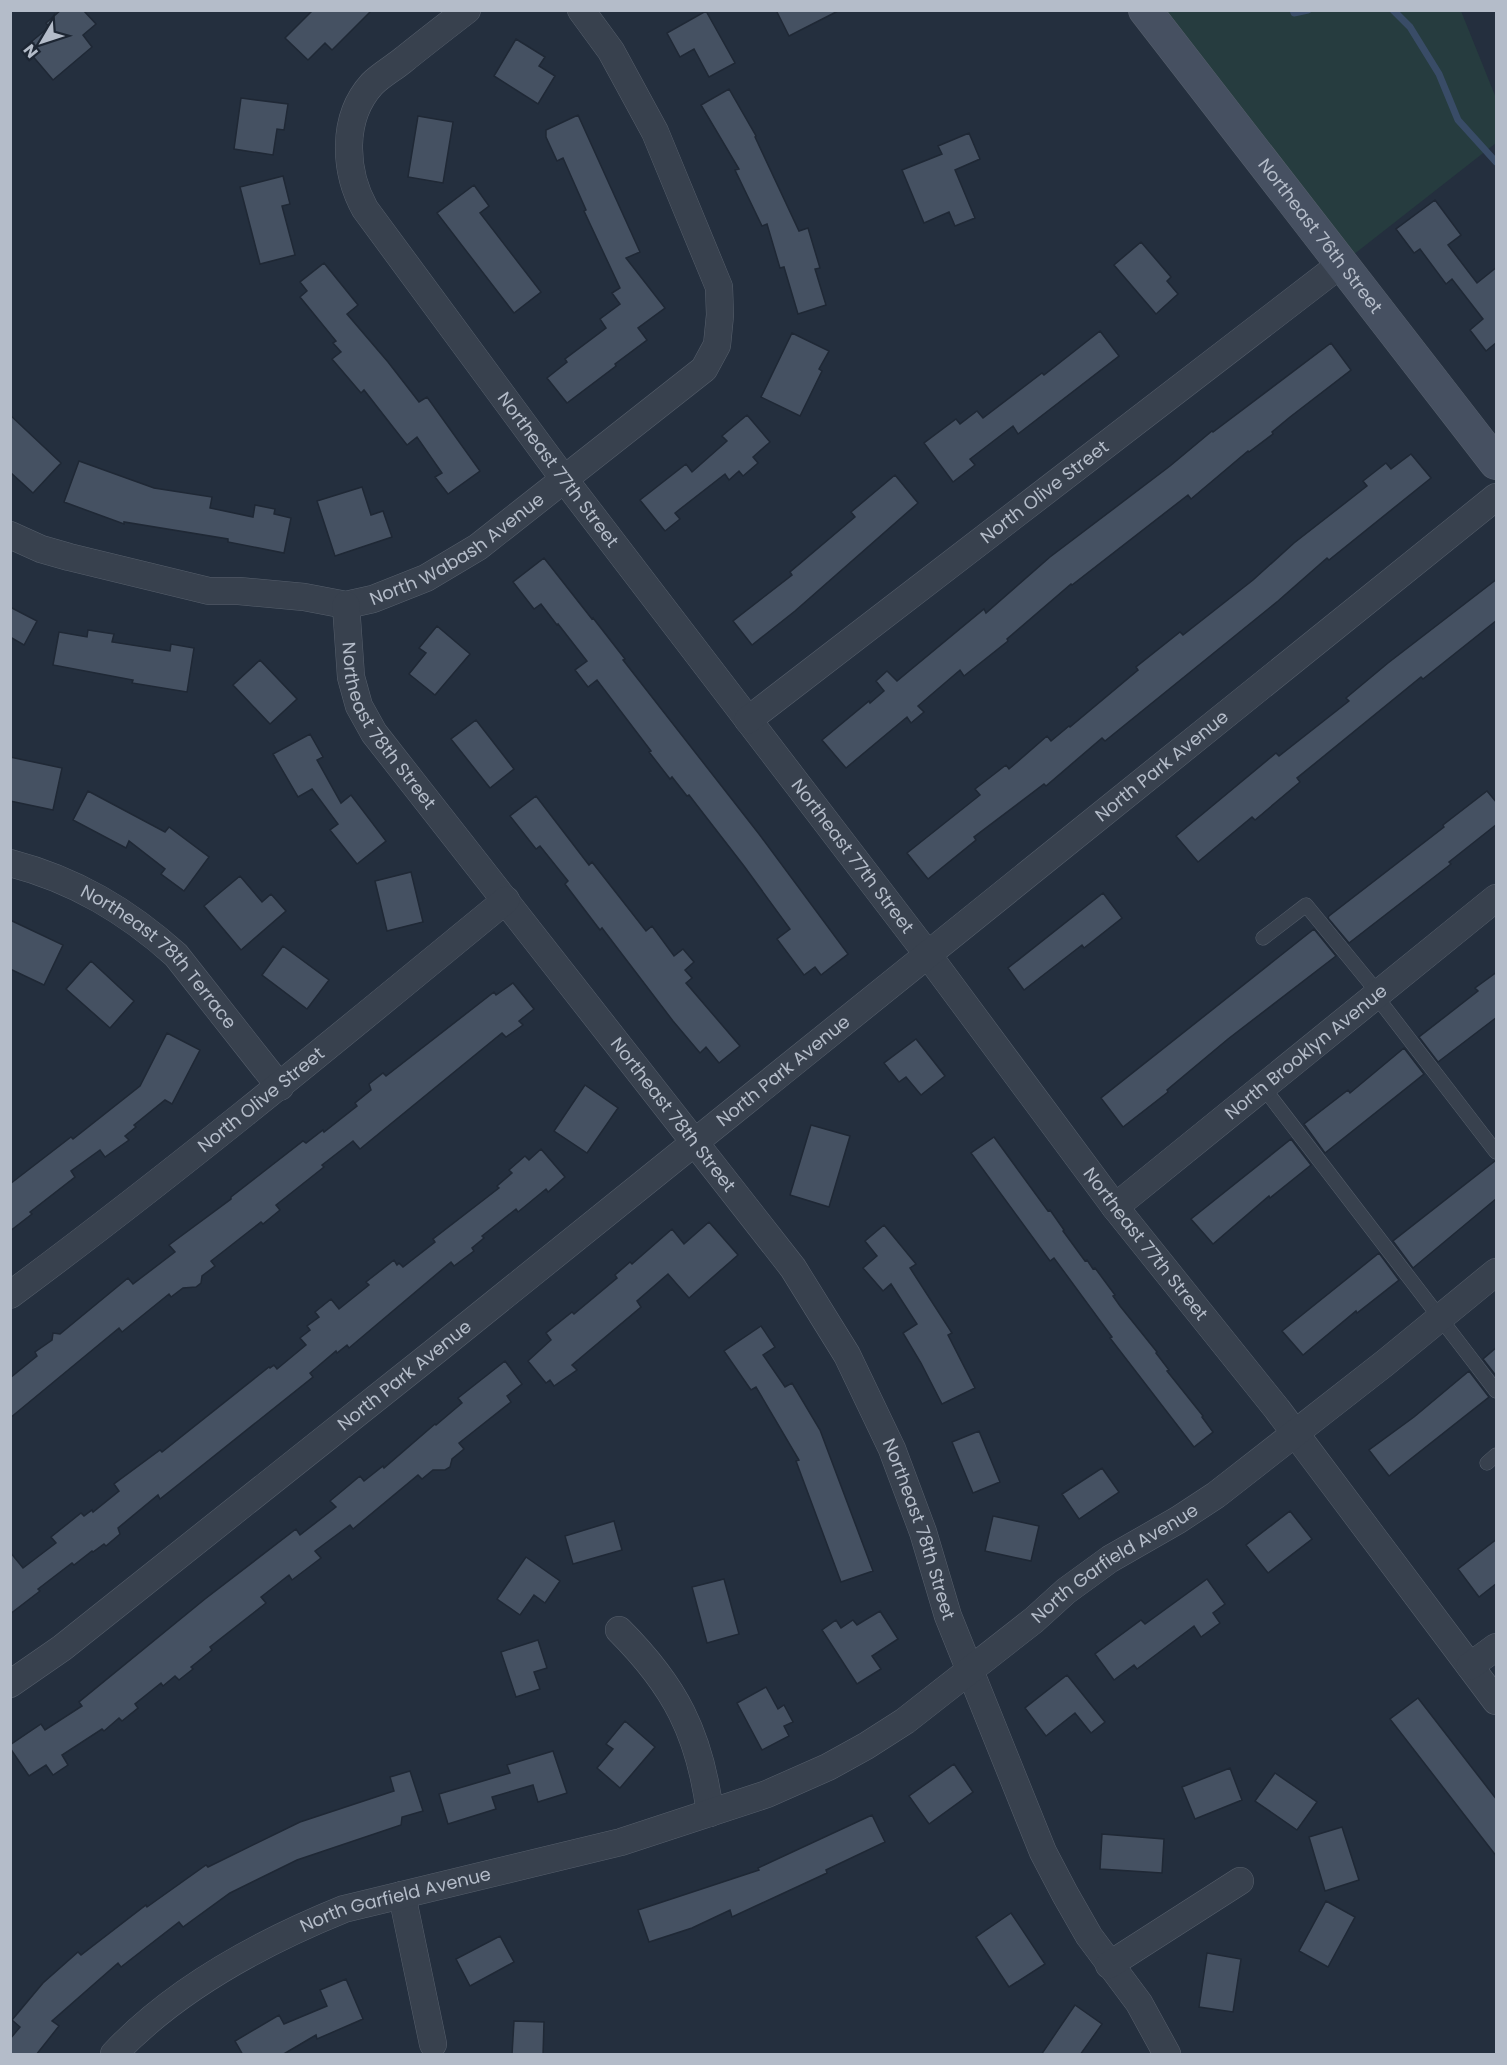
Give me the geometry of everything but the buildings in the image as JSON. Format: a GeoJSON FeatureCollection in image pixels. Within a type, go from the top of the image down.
{"type":"FeatureCollection","features":[{"type":"Feature","properties":{"kind":"street","name":"Northeast 77th Street"},"geometry":{"type":"LineString","coordinates":[[467,10],[373,84],[364,96],[352,123],[349,138],[349,161],[353,183],[365,209],[564,480],[928,955],[1115,1208],[1295,1433],[1497,1701]]}},
{"type":"Feature","properties":{"kind":"street","name":"North Wabash Avenue"},"geometry":{"type":"LineString","coordinates":[[346,605],[374,599],[426,578],[478,547],[704,369],[717,345],[720,315],[719,287],[656,132],[611,51],[581,10]]}},
{"type":"Feature","properties":{"kind":"street","name":"Northeast 76th Street"},"geometry":{"type":"LineString","coordinates":[[1145,10],[1497,463]]}},
{"type":"Feature","properties":{"kind":"street","name":"North Olive Street"},"geometry":{"type":"LineString","coordinates":[[748,720],[1341,264]]}},
{"type":"Feature","properties":{"kind":"street","name":"North Park Avenue"},"geometry":{"type":"LineString","coordinates":[[10,1684],[63,1648],[438,1349],[1497,497]]}},
{"type":"Feature","properties":{"kind":"street"},"geometry":{"type":"LineString","coordinates":[[10,535],[41,549],[69,557],[209,591],[239,591],[304,597],[346,605]]}},
{"type":"Feature","properties":{"kind":"street","name":"Northeast 78th Street"},"geometry":{"type":"LineString","coordinates":[[346,605],[351,676],[359,706],[374,733],[793,1268],[847,1355],[892,1449],[923,1532],[948,1616],[1043,1852],[1065,1894],[1109,1965],[1139,2003],[1167,2055]]}},
{"type":"Feature","properties":{"kind":"street","name":"Northeast 78th Terrace"},"geometry":{"type":"LineString","coordinates":[[10,863],[30,868],[80,889],[112,905],[139,923],[176,955],[280,1087]]}},
{"type":"Feature","properties":{"kind":"street","name":"North Olive Street"},"geometry":{"type":"LineString","coordinates":[[10,1294],[109,1221],[280,1087],[506,900]]}},
{"type":"Feature","properties":{"kind":"street","name":"North Brooklyn Avenue"},"geometry":{"type":"LineString","coordinates":[[1115,1208],[1378,995],[1494,905]]}},
{"type":"Feature","properties":{"kind":"street","name":"North Garfield Avenue"},"geometry":{"type":"LineString","coordinates":[[114,2055],[168,2007],[204,1980],[302,1926],[344,1910],[621,1842],[768,1794],[828,1767],[866,1746],[905,1721],[1034,1620],[1066,1591],[1110,1559],[1178,1521],[1216,1495],[1497,1272]]}},
{"type":"Feature","properties":{"kind":"street"},"geometry":{"type":"LineString","coordinates":[[619,1630],[668,1687],[684,1715],[697,1746],[706,1779],[710,1813]]}},
{"type":"Feature","properties":{"kind":"street"},"geometry":{"type":"LineString","coordinates":[[1470,1666],[1497,1647]]}},
{"type":"Feature","properties":{"kind":"street"},"geometry":{"type":"LineString","coordinates":[[1109,1965],[1240,1881]]}},
{"type":"Feature","properties":{"kind":"street"},"geometry":{"type":"LineString","coordinates":[[402,1895],[433,2044]]}},
{"type":"Feature","properties":{"kind":"lane"},"geometry":{"type":"LineString","coordinates":[[1263,938],[1306,905],[1378,995],[1497,1152]]}},
{"type":"Feature","properties":{"kind":"lane"},"geometry":{"type":"LineString","coordinates":[[1263,1088],[1497,1391]]}},
{"type":"Feature","properties":{"kind":"green space"},"geometry":{"type":"Polygon","coordinates":[[[1165,11],[1461,11],[1496,98],[1496,143],[1353,255],[1165,11]]]}},
{"type":"Feature","properties":{"kind":"waterway"},"geometry":{"type":"LineString","coordinates":[[1293,10],[1294,13],[1308,10]]}},
{"type":"Feature","properties":{"kind":"waterway"},"geometry":{"type":"LineString","coordinates":[[1393,10],[1410,27],[1439,74],[1458,120],[1496,162]]}}]}
